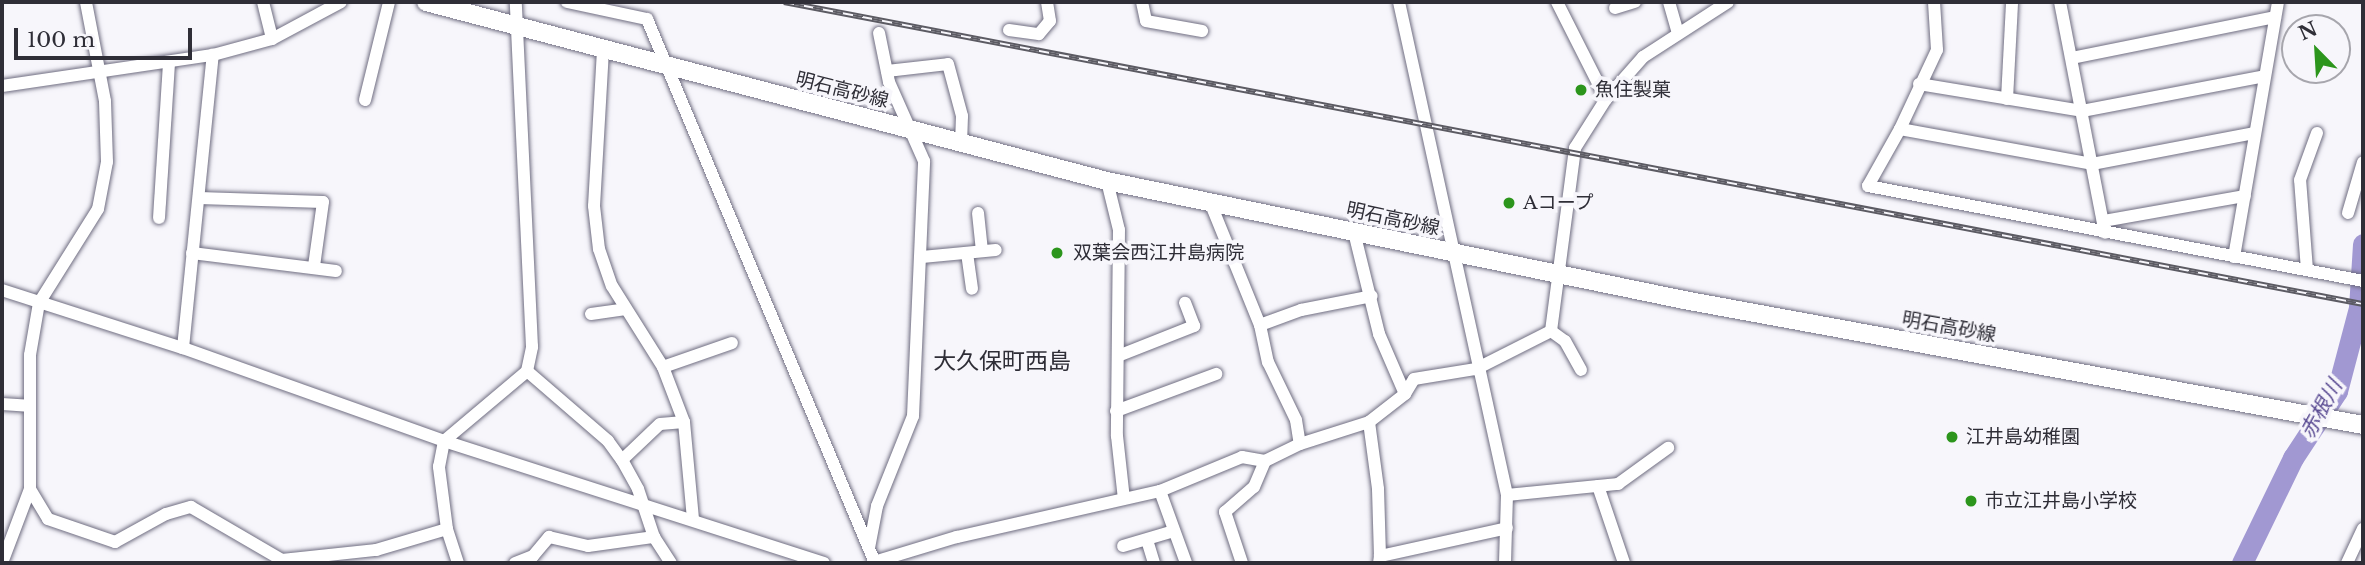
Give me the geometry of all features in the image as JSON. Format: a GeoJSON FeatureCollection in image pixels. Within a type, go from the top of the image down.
{"type":"FeatureCollection","features":[{"type":"Feature","properties":{"kind":"main road","name":"明石高砂線"},"geometry":{"type":"LineString","coordinates":[[426,2],[1107,181],[1451,253],[2363,425]]}},
{"type":"Feature","properties":{"kind":"street"},"geometry":{"type":"LineString","coordinates":[[2,563],[30,489],[28,406],[39,303],[98,209],[107,162],[100,72],[86,2]]}},
{"type":"Feature","properties":{"kind":"street"},"geometry":{"type":"LineString","coordinates":[[263,2],[272,39]]}},
{"type":"Feature","properties":{"kind":"street"},"geometry":{"type":"LineString","coordinates":[[2,86],[213,55],[272,39],[341,2]]}},
{"type":"Feature","properties":{"kind":"street"},"geometry":{"type":"LineString","coordinates":[[365,100],[389,2]]}},
{"type":"Feature","properties":{"kind":"street"},"geometry":{"type":"LineString","coordinates":[[458,563],[447,529],[439,467],[444,441],[527,371],[532,347],[521,29],[516,2]]}},
{"type":"Feature","properties":{"kind":"street"},"geometry":{"type":"LineString","coordinates":[[567,2],[647,19],[671,67],[872,558]]}},
{"type":"Feature","properties":{"kind":"street"},"geometry":{"type":"LineString","coordinates":[[1009,30],[1039,34],[1050,21],[1047,2]]}},
{"type":"Feature","properties":{"kind":"street"},"geometry":{"type":"LineString","coordinates":[[1142,2],[1146,21],[1202,31]]}},
{"type":"Feature","properties":{"kind":"street"},"geometry":{"type":"LineString","coordinates":[[1399,2],[1476,369],[1507,495],[1505,563]]}},
{"type":"Feature","properties":{"kind":"street"},"geometry":{"type":"LineString","coordinates":[[1557,2],[1606,99]]}},
{"type":"Feature","properties":{"kind":"street"},"geometry":{"type":"LineString","coordinates":[[1615,8],[1636,2]]}},
{"type":"Feature","properties":{"kind":"street"},"geometry":{"type":"LineString","coordinates":[[1669,2],[1678,34]]}},
{"type":"Feature","properties":{"kind":"street"},"geometry":{"type":"LineString","coordinates":[[1551,331],[1576,148],[1606,99],[1643,57],[1728,2]]}},
{"type":"Feature","properties":{"kind":"street"},"geometry":{"type":"LineString","coordinates":[[1934,2],[1937,50],[1900,130],[1868,186],[2104,227],[2234,257],[2363,281]]}},
{"type":"Feature","properties":{"kind":"street"},"geometry":{"type":"LineString","coordinates":[[2007,99],[2012,2]]}},
{"type":"Feature","properties":{"kind":"street"},"geometry":{"type":"LineString","coordinates":[[2060,2],[2104,227]]}},
{"type":"Feature","properties":{"kind":"street"},"geometry":{"type":"LineString","coordinates":[[2234,257],[2277,2]]}},
{"type":"Feature","properties":{"kind":"street"},"geometry":{"type":"LineString","coordinates":[[2071,58],[2275,17]]}},
{"type":"Feature","properties":{"kind":"street"},"geometry":{"type":"LineString","coordinates":[[872,558],[877,506],[913,416],[914,323],[922,257],[924,161],[887,71],[879,33]]}},
{"type":"Feature","properties":{"kind":"street"},"geometry":{"type":"LineString","coordinates":[[603,50],[594,206],[599,249],[612,286],[663,366],[684,422],[693,519]]}},
{"type":"Feature","properties":{"kind":"street"},"geometry":{"type":"LineString","coordinates":[[183,348],[213,55]]}},
{"type":"Feature","properties":{"kind":"street"},"geometry":{"type":"LineString","coordinates":[[159,218],[169,62]]}},
{"type":"Feature","properties":{"kind":"street"},"geometry":{"type":"LineString","coordinates":[[887,71],[948,64],[962,116],[961,142]]}},
{"type":"Feature","properties":{"kind":"street"},"geometry":{"type":"LineString","coordinates":[[1919,84],[2082,111],[2265,76]]}},
{"type":"Feature","properties":{"kind":"street"},"geometry":{"type":"LineString","coordinates":[[1900,130],[2092,164],[2255,133]]}},
{"type":"Feature","properties":{"kind":"street"},"geometry":{"type":"LineString","coordinates":[[2307,270],[2300,180],[2317,133]]}},
{"type":"Feature","properties":{"kind":"street"},"geometry":{"type":"LineString","coordinates":[[2348,213],[2363,162]]}},
{"type":"Feature","properties":{"kind":"street"},"geometry":{"type":"LineString","coordinates":[[1107,181],[1119,230],[1116,411],[1124,499]]}},
{"type":"Feature","properties":{"kind":"street"},"geometry":{"type":"LineString","coordinates":[[2104,227],[2245,196]]}},
{"type":"Feature","properties":{"kind":"street"},"geometry":{"type":"LineString","coordinates":[[199,198],[323,202],[314,265]]}},
{"type":"Feature","properties":{"kind":"street"},"geometry":{"type":"LineString","coordinates":[[1210,202],[1260,325],[1268,362],[1296,420],[1300,444]]}},
{"type":"Feature","properties":{"kind":"street"},"geometry":{"type":"LineString","coordinates":[[978,213],[982,251]]}},
{"type":"Feature","properties":{"kind":"street"},"geometry":{"type":"LineString","coordinates":[[1354,232],[1372,296],[1379,334],[1405,394]]}},
{"type":"Feature","properties":{"kind":"street"},"geometry":{"type":"LineString","coordinates":[[922,257],[996,250]]}},
{"type":"Feature","properties":{"kind":"street"},"geometry":{"type":"LineString","coordinates":[[192,253],[314,265],[335,271]]}},
{"type":"Feature","properties":{"kind":"street"},"geometry":{"type":"LineString","coordinates":[[968,253],[972,289]]}},
{"type":"Feature","properties":{"kind":"street"},"geometry":{"type":"LineString","coordinates":[[2,290],[183,348],[444,441],[824,563]]}},
{"type":"Feature","properties":{"kind":"street"},"geometry":{"type":"LineString","coordinates":[[1260,325],[1301,310],[1372,296]]}},
{"type":"Feature","properties":{"kind":"street"},"geometry":{"type":"LineString","coordinates":[[1118,356],[1194,326],[1185,303]]}},
{"type":"Feature","properties":{"kind":"street"},"geometry":{"type":"LineString","coordinates":[[591,314],[626,309]]}},
{"type":"Feature","properties":{"kind":"street"},"geometry":{"type":"LineString","coordinates":[[872,558],[1160,491],[1242,457],[1265,461],[1300,444],[1369,422],[1405,394],[1414,379],[1476,369],[1551,331]]}},
{"type":"Feature","properties":{"kind":"street"},"geometry":{"type":"LineString","coordinates":[[1551,331],[1565,341],[1581,370]]}},
{"type":"Feature","properties":{"kind":"street"},"geometry":{"type":"LineString","coordinates":[[663,366],[732,343]]}},
{"type":"Feature","properties":{"kind":"street"},"geometry":{"type":"LineString","coordinates":[[527,371],[608,441],[638,489],[640,505],[654,537],[671,563]]}},
{"type":"Feature","properties":{"kind":"street"},"geometry":{"type":"LineString","coordinates":[[1116,411],[1216,374]]}},
{"type":"Feature","properties":{"kind":"street"},"geometry":{"type":"LineString","coordinates":[[2,404],[28,406]]}},
{"type":"Feature","properties":{"kind":"street"},"geometry":{"type":"LineString","coordinates":[[622,460],[660,424],[684,422]]}},
{"type":"Feature","properties":{"kind":"street"},"geometry":{"type":"LineString","coordinates":[[1369,422],[1378,489],[1380,560],[1507,528]]}},
{"type":"Feature","properties":{"kind":"street"},"geometry":{"type":"LineString","coordinates":[[1507,495],[1618,484],[1668,448]]}},
{"type":"Feature","properties":{"kind":"street"},"geometry":{"type":"LineString","coordinates":[[1242,563],[1225,512],[1254,487],[1265,461]]}},
{"type":"Feature","properties":{"kind":"street"},"geometry":{"type":"LineString","coordinates":[[1598,486],[1624,563]]}},
{"type":"Feature","properties":{"kind":"street"},"geometry":{"type":"LineString","coordinates":[[30,489],[48,519],[115,542],[166,514],[191,507],[280,561],[328,559],[376,550],[447,529]]}},
{"type":"Feature","properties":{"kind":"street"},"geometry":{"type":"LineString","coordinates":[[1160,491],[1186,563]]}},
{"type":"Feature","properties":{"kind":"street"},"geometry":{"type":"LineString","coordinates":[[2347,563],[2363,529]]}},
{"type":"Feature","properties":{"kind":"street"},"geometry":{"type":"LineString","coordinates":[[1123,546],[1174,531]]}},
{"type":"Feature","properties":{"kind":"street"},"geometry":{"type":"LineString","coordinates":[[515,563],[533,556],[549,537],[588,546],[654,537]]}},
{"type":"Feature","properties":{"kind":"street"},"geometry":{"type":"LineString","coordinates":[[1147,540],[1154,563]]}},
{"type":"Feature","properties":{"kind":"waterway","name":"赤根川"},"geometry":{"type":"LineString","coordinates":[[2242,563],[2293,458],[2337,391],[2359,308],[2363,244]]}},
{"type":"Feature","properties":{"kind":"railway"},"geometry":{"type":"LineString","coordinates":[[784,2],[2363,304]]}},
{"type":"Feature","properties":{"kind":"place","name":"魚住製菓"},"geometry":{"type":"Point","coordinates":[1581,90]}},
{"type":"Feature","properties":{"kind":"place","name":"Aコープ"},"geometry":{"type":"Point","coordinates":[1509,203]}},
{"type":"Feature","properties":{"kind":"place","name":"双葉会西江井島病院"},"geometry":{"type":"Point","coordinates":[1057,253]}},
{"type":"Feature","properties":{"kind":"place","name":"江井島幼稚園"},"geometry":{"type":"Point","coordinates":[1952,437]}},
{"type":"Feature","properties":{"kind":"place","name":"市立江井島小学校"},"geometry":{"type":"Point","coordinates":[1971,501]}},
{"type":"Feature","properties":{"kind":"district","name":"大久保町西島"},"geometry":{"type":"Point","coordinates":[1002,361]}}]}
